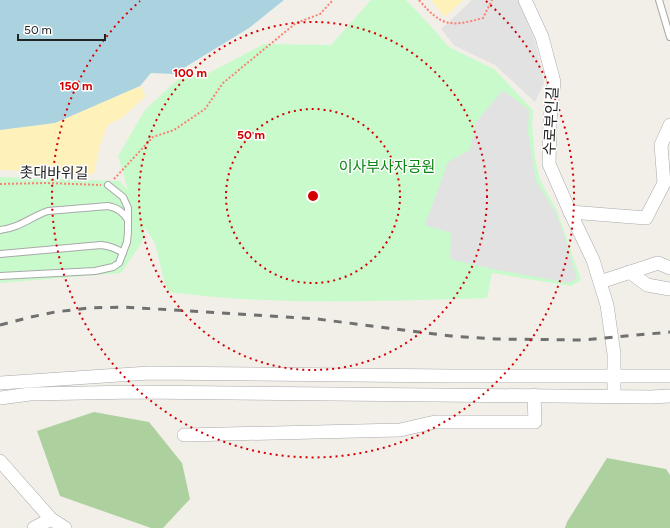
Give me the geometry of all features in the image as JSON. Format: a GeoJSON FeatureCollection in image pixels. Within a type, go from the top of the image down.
{"type":"FeatureCollection","features":[{"type":"Feature","properties":{"kind":"street","name":"수로부인길"},"geometry":{"type":"LineString","coordinates":[[524,0],[542,37],[554,82],[550,120],[549,164],[593,260],[607,305],[614,354],[614,396]]}},
{"type":"Feature","properties":{"kind":"street"},"geometry":{"type":"LineString","coordinates":[[570,212],[646,218],[664,183],[661,145],[670,125]]}},
{"type":"Feature","properties":{"kind":"street"},"geometry":{"type":"LineString","coordinates":[[600,282],[658,263],[670,268]]}},
{"type":"Feature","properties":{"kind":"street"},"geometry":{"type":"LineString","coordinates":[[630,272],[647,285],[670,289]]}},
{"type":"Feature","properties":{"kind":"street"},"geometry":{"type":"LineString","coordinates":[[0,383],[149,373],[451,376],[670,376]]}},
{"type":"Feature","properties":{"kind":"street"},"geometry":{"type":"LineString","coordinates":[[0,398],[30,394],[138,392],[670,396]]}},
{"type":"Feature","properties":{"kind":"street"},"geometry":{"type":"LineString","coordinates":[[184,435],[400,430],[435,422],[535,422],[534,395]]}},
{"type":"Feature","properties":{"kind":"street"},"geometry":{"type":"LineString","coordinates":[[0,461],[51,519],[65,528]]}},
{"type":"Feature","properties":{"kind":"street"},"geometry":{"type":"LineString","coordinates":[[34,528],[51,519]]}},
{"type":"Feature","properties":{"kind":"lane"},"geometry":{"type":"LineString","coordinates":[[659,0],[670,37]]}},
{"type":"Feature","properties":{"kind":"lane"},"geometry":{"type":"LineString","coordinates":[[0,276],[105,270],[119,263],[127,242],[128,208],[123,196],[108,185]]}},
{"type":"Feature","properties":{"kind":"lane"},"geometry":{"type":"LineString","coordinates":[[0,230],[16,227],[48,211],[108,206],[116,208],[124,213],[128,220]]}},
{"type":"Feature","properties":{"kind":"lane"},"geometry":{"type":"LineString","coordinates":[[0,254],[101,245],[117,248],[123,253]]}},
{"type":"Feature","properties":{"kind":"path"},"geometry":{"type":"LineString","coordinates":[[108,185],[153,137],[174,130],[204,109],[224,83],[296,23],[320,14],[333,0]]}},
{"type":"Feature","properties":{"kind":"path"},"geometry":{"type":"LineString","coordinates":[[419,0],[428,11],[443,22],[461,24],[483,18],[492,0]]}},
{"type":"Feature","properties":{"kind":"path","name":"촛대바위길"},"geometry":{"type":"LineString","coordinates":[[0,184],[46,182],[108,185]]}},
{"type":"Feature","properties":{"kind":"green space","name":"이사부사자공원"},"geometry":{"type":"Polygon","coordinates":[[[371,0],[406,0],[449,47],[494,69],[533,110],[532,124],[535,158],[540,180],[557,211],[581,280],[571,286],[492,273],[487,298],[288,301],[169,292],[164,281],[155,243],[145,227],[142,242],[121,273],[0,283],[0,177],[119,181],[128,190],[118,156],[145,110],[177,80],[209,73],[264,44],[331,45],[371,0]]]}},
{"type":"Feature","properties":{"kind":"green space"},"geometry":{"type":"Polygon","coordinates":[[[94,412],[149,422],[182,463],[190,499],[163,528],[151,528],[60,496],[37,431],[94,412]]]}},
{"type":"Feature","properties":{"kind":"green space"},"geometry":{"type":"Polygon","coordinates":[[[607,458],[666,469],[670,475],[670,528],[565,528],[567,522],[607,458]]]}},
{"type":"Feature","properties":{"kind":"sand"},"geometry":{"type":"Polygon","coordinates":[[[431,0],[463,0],[445,17],[431,0]]]}},
{"type":"Feature","properties":{"kind":"sand"},"geometry":{"type":"Polygon","coordinates":[[[140,86],[146,96],[123,117],[108,125],[100,145],[94,174],[0,170],[0,130],[55,123],[140,86]]]}},
{"type":"Feature","properties":{"kind":"shaded area"},"geometry":{"type":"Polygon","coordinates":[[[472,0],[518,0],[535,41],[544,83],[535,102],[495,65],[455,46],[441,29],[472,0]]]}},
{"type":"Feature","properties":{"kind":"shaded area"},"geometry":{"type":"Polygon","coordinates":[[[503,90],[529,110],[528,132],[536,181],[556,213],[565,238],[577,279],[569,283],[493,269],[450,259],[451,233],[425,225],[448,162],[470,150],[476,122],[503,90]]]}},
{"type":"Feature","properties":{"kind":"water"},"geometry":{"type":"Polygon","coordinates":[[[0,0],[284,0],[249,28],[174,74],[151,73],[140,86],[55,123],[0,130],[0,0]]]}},
{"type":"Feature","properties":{"kind":"railway"},"geometry":{"type":"LineString","coordinates":[[0,325],[55,312],[89,308],[124,307],[317,319],[451,336],[496,339],[583,340],[670,332]]}}]}
